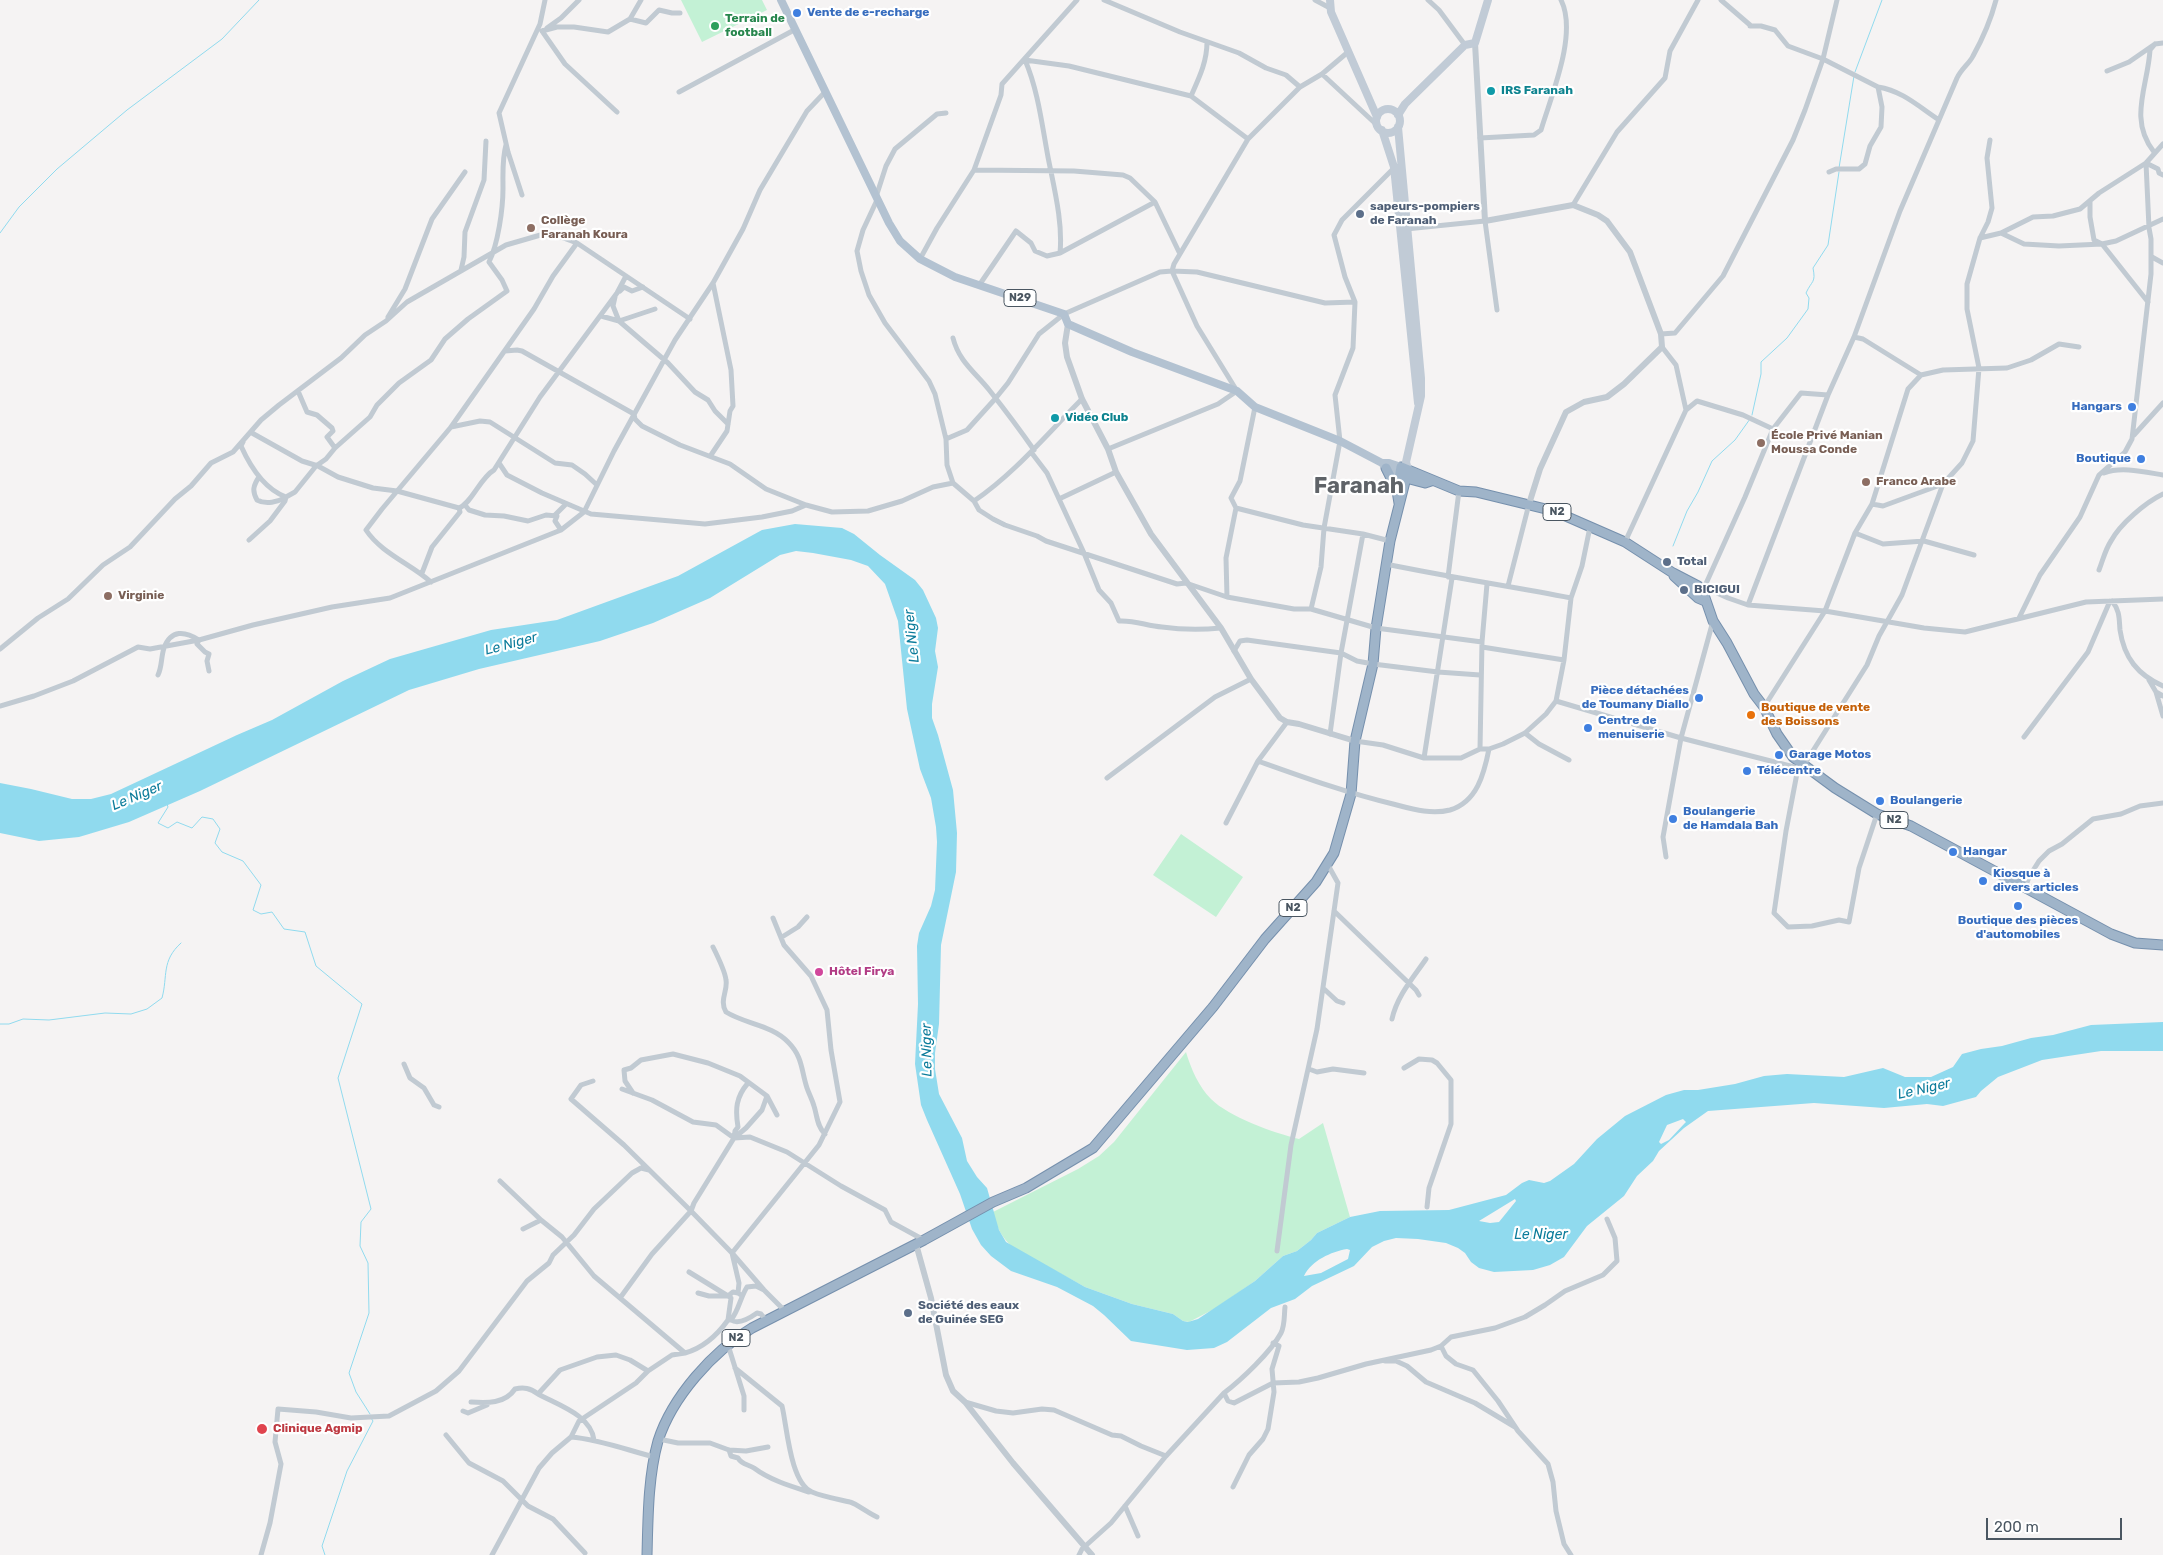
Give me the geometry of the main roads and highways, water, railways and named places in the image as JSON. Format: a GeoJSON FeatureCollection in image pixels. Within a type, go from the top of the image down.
{"type":"FeatureCollection","features":[{"type":"Feature","properties":{"kind":"highway"},"geometry":{"type":"LineString","coordinates":[[1384,465],[1400,492],[1428,482]]}},
{"type":"Feature","properties":{"kind":"highway","name":"N2"},"geometry":{"type":"LineString","coordinates":[[647,1555],[654,1457],[659,1439],[682,1394],[700,1371],[738,1336],[766,1320],[953,1225],[993,1202],[1026,1188],[1092,1148],[1213,1007],[1265,939],[1316,882],[1328,865],[1334,853],[1351,794],[1355,741],[1373,664],[1376,628],[1386,564],[1404,470],[1428,482],[1459,491],[1476,492],[1554,510],[1625,542],[1673,573],[1698,586],[1713,621],[1728,643],[1754,694],[1764,707],[1777,734],[1801,766],[1877,814],[1911,826],[2117,937],[2135,943],[2163,945]]}},
{"type":"Feature","properties":{"kind":"main road","name":"N29"},"geometry":{"type":"LineString","coordinates":[[781,0],[877,199],[900,241],[920,259],[955,277],[1064,314],[1068,324],[1132,352],[1236,391],[1255,407],[1340,441],[1384,465]]}},
{"type":"Feature","properties":{"kind":"main road"},"geometry":{"type":"LineString","coordinates":[[1398,115],[1405,104],[1465,45],[1475,43],[1488,0]]}},
{"type":"Feature","properties":{"kind":"main road"},"geometry":{"type":"LineString","coordinates":[[1330,4],[1380,128],[1398,165]]}},
{"type":"Feature","properties":{"kind":"main road"},"geometry":{"type":"LineString","coordinates":[[1369,100],[1398,115],[1400,121],[1398,127],[1398,165],[1421,378],[1421,396],[1404,470]]}},
{"type":"Feature","properties":{"kind":"main road"},"geometry":{"type":"LineString","coordinates":[[1377,117],[1380,112],[1405,104]]}},
{"type":"Feature","properties":{"kind":"main road"},"geometry":{"type":"LineString","coordinates":[[1380,128],[1390,132],[1398,127]]}},
{"type":"Feature","properties":{"kind":"main road","name":"N2"},"geometry":{"type":"LineString","coordinates":[[1384,465],[1404,470]]}},
{"type":"Feature","properties":{"kind":"water","name":"Le Niger"},"geometry":{"type":"Polygon","coordinates":[[[795,524],[842,528],[854,534],[915,580],[923,590],[936,618],[938,628],[935,651],[938,667],[932,704],[932,718],[953,790],[957,833],[956,872],[941,945],[939,1024],[935,1053],[935,1069],[939,1094],[962,1138],[967,1161],[987,1188],[999,1230],[1006,1242],[1085,1287],[1132,1304],[1173,1314],[1183,1321],[1188,1322],[1198,1319],[1255,1281],[1283,1256],[1297,1251],[1317,1233],[1350,1217],[1380,1211],[1449,1210],[1506,1195],[1529,1180],[1544,1183],[1550,1181],[1574,1164],[1597,1139],[1625,1116],[1666,1095],[1684,1090],[1698,1090],[1735,1084],[1764,1076],[1787,1074],[1844,1077],[1883,1068],[1905,1077],[1931,1077],[1953,1067],[1962,1054],[2091,1025],[2163,1022],[2163,1051],[2101,1051],[2042,1060],[1998,1077],[1976,1097],[1943,1106],[1927,1104],[1884,1108],[1814,1103],[1708,1111],[1684,1128],[1659,1151],[1653,1161],[1637,1176],[1624,1196],[1587,1226],[1564,1257],[1550,1265],[1533,1270],[1494,1272],[1479,1268],[1471,1262],[1465,1253],[1446,1243],[1396,1238],[1372,1247],[1354,1266],[1312,1286],[1295,1299],[1271,1308],[1227,1342],[1214,1348],[1187,1350],[1131,1341],[1093,1306],[1057,1287],[1011,1271],[991,1256],[981,1245],[972,1229],[960,1194],[927,1120],[921,1105],[915,1064],[918,1004],[917,946],[919,933],[931,906],[935,890],[936,827],[931,798],[920,769],[907,709],[898,621],[885,584],[868,566],[851,560],[813,553],[796,551],[780,555],[710,598],[653,623],[600,641],[479,669],[409,690],[200,791],[129,822],[79,837],[39,841],[0,833],[0,783],[72,799],[91,799],[111,794],[272,720],[343,681],[390,659],[491,630],[557,620],[678,576],[762,530],[795,524]],[[1683,1119],[1667,1125],[1659,1142],[1661,1144],[1669,1140],[1686,1122],[1683,1119]],[[1515,1199],[1479,1221],[1499,1222],[1516,1201],[1515,1199]],[[1341,1250],[1317,1261],[1307,1270],[1304,1276],[1321,1273],[1348,1259],[1350,1250],[1341,1250]]]}},
{"type":"Feature","properties":{"kind":"waterway"},"geometry":{"type":"LineString","coordinates":[[0,233],[19,207],[57,169],[127,110],[222,39],[259,0]]}},
{"type":"Feature","properties":{"kind":"waterway"},"geometry":{"type":"LineString","coordinates":[[1855,72],[1882,0]]}},
{"type":"Feature","properties":{"kind":"waterway"},"geometry":{"type":"LineString","coordinates":[[1839,168],[1854,76]]}},
{"type":"Feature","properties":{"kind":"waterway"},"geometry":{"type":"LineString","coordinates":[[1752,415],[1761,374],[1761,362],[1787,338],[1808,309],[1809,298],[1806,293],[1814,279],[1813,268],[1828,245],[1839,172]]}},
{"type":"Feature","properties":{"kind":"waterway"},"geometry":{"type":"LineString","coordinates":[[1673,546],[1687,511],[1712,461],[1735,440],[1750,419]]}},
{"type":"Feature","properties":{"kind":"waterway"},"geometry":{"type":"LineString","coordinates":[[167,804],[168,807],[158,823],[168,828],[177,822],[192,828],[202,817],[213,819],[220,829],[215,843],[222,852],[243,861],[261,885],[253,910],[261,914],[272,912],[284,929],[305,932],[316,966],[362,1004],[338,1078],[371,1209],[361,1222],[360,1246],[368,1263],[369,1313],[349,1373],[356,1392],[370,1414]]}},
{"type":"Feature","properties":{"kind":"waterway"},"geometry":{"type":"LineString","coordinates":[[0,1024],[9,1024],[23,1019],[49,1020],[105,1013],[131,1014],[147,1009],[162,998],[170,956],[181,943]]}},
{"type":"Feature","properties":{"kind":"waterway"},"geometry":{"type":"LineString","coordinates":[[325,1555],[322,1546],[347,1471],[373,1421],[371,1418]]}},
{"type":"Feature","properties":{"kind":"place","name":"Vente de e-recharge"},"geometry":{"type":"Point","coordinates":[797,13]}},
{"type":"Feature","properties":{"kind":"place","name":"Terrain de football"},"geometry":{"type":"Point","coordinates":[715,26]}},
{"type":"Feature","properties":{"kind":"place","name":"IRS Faranah"},"geometry":{"type":"Point","coordinates":[1491,91]}},
{"type":"Feature","properties":{"kind":"place","name":"sapeurs-pompiers de Faranah"},"geometry":{"type":"Point","coordinates":[1360,214]}},
{"type":"Feature","properties":{"kind":"place","name":"Collège Faranah Koura"},"geometry":{"type":"Point","coordinates":[531,228]}},
{"type":"Feature","properties":{"kind":"place","name":"Hangars"},"geometry":{"type":"Point","coordinates":[2132,407]}},
{"type":"Feature","properties":{"kind":"place","name":"Vidéo Club"},"geometry":{"type":"Point","coordinates":[1055,418]}},
{"type":"Feature","properties":{"kind":"place","name":"École Privé Manian Moussa Conde"},"geometry":{"type":"Point","coordinates":[1761,443]}},
{"type":"Feature","properties":{"kind":"place","name":"Boutique"},"geometry":{"type":"Point","coordinates":[2141,459]}},
{"type":"Feature","properties":{"kind":"place","name":"Franco Arabe"},"geometry":{"type":"Point","coordinates":[1866,482]}},
{"type":"Feature","properties":{"kind":"place","name":"Total"},"geometry":{"type":"Point","coordinates":[1667,562]}},
{"type":"Feature","properties":{"kind":"place","name":"BICIGUI"},"geometry":{"type":"Point","coordinates":[1684,590]}},
{"type":"Feature","properties":{"kind":"place","name":"Virginie"},"geometry":{"type":"Point","coordinates":[108,596]}},
{"type":"Feature","properties":{"kind":"place","name":"Pièce détachées de Toumany Diallo"},"geometry":{"type":"Point","coordinates":[1699,698]}},
{"type":"Feature","properties":{"kind":"place","name":"Boutique de vente des Boissons"},"geometry":{"type":"Point","coordinates":[1751,715]}},
{"type":"Feature","properties":{"kind":"place","name":"Centre de menuiserie"},"geometry":{"type":"Point","coordinates":[1588,728]}},
{"type":"Feature","properties":{"kind":"place","name":"Garage Motos"},"geometry":{"type":"Point","coordinates":[1779,755]}},
{"type":"Feature","properties":{"kind":"place","name":"Télécentre"},"geometry":{"type":"Point","coordinates":[1747,771]}},
{"type":"Feature","properties":{"kind":"place","name":"Boulangerie"},"geometry":{"type":"Point","coordinates":[1880,801]}},
{"type":"Feature","properties":{"kind":"place","name":"Boulangerie de Hamdala Bah"},"geometry":{"type":"Point","coordinates":[1673,819]}},
{"type":"Feature","properties":{"kind":"place","name":"Hangar"},"geometry":{"type":"Point","coordinates":[1953,852]}},
{"type":"Feature","properties":{"kind":"place","name":"Kiosque à divers articles"},"geometry":{"type":"Point","coordinates":[1983,881]}},
{"type":"Feature","properties":{"kind":"place","name":"Boutique des pièces d'automobiles"},"geometry":{"type":"Point","coordinates":[2018,906]}},
{"type":"Feature","properties":{"kind":"place","name":"Hôtel Firya"},"geometry":{"type":"Point","coordinates":[819,972]}},
{"type":"Feature","properties":{"kind":"place","name":"Société des eaux de Guinée SEG"},"geometry":{"type":"Point","coordinates":[908,1313]}},
{"type":"Feature","properties":{"kind":"place","name":"Clinique Agmip"},"geometry":{"type":"Point","coordinates":[262,1429]}},
{"type":"Feature","properties":{"kind":"district","name":"Faranah"},"geometry":{"type":"Point","coordinates":[1359,487]}}]}
